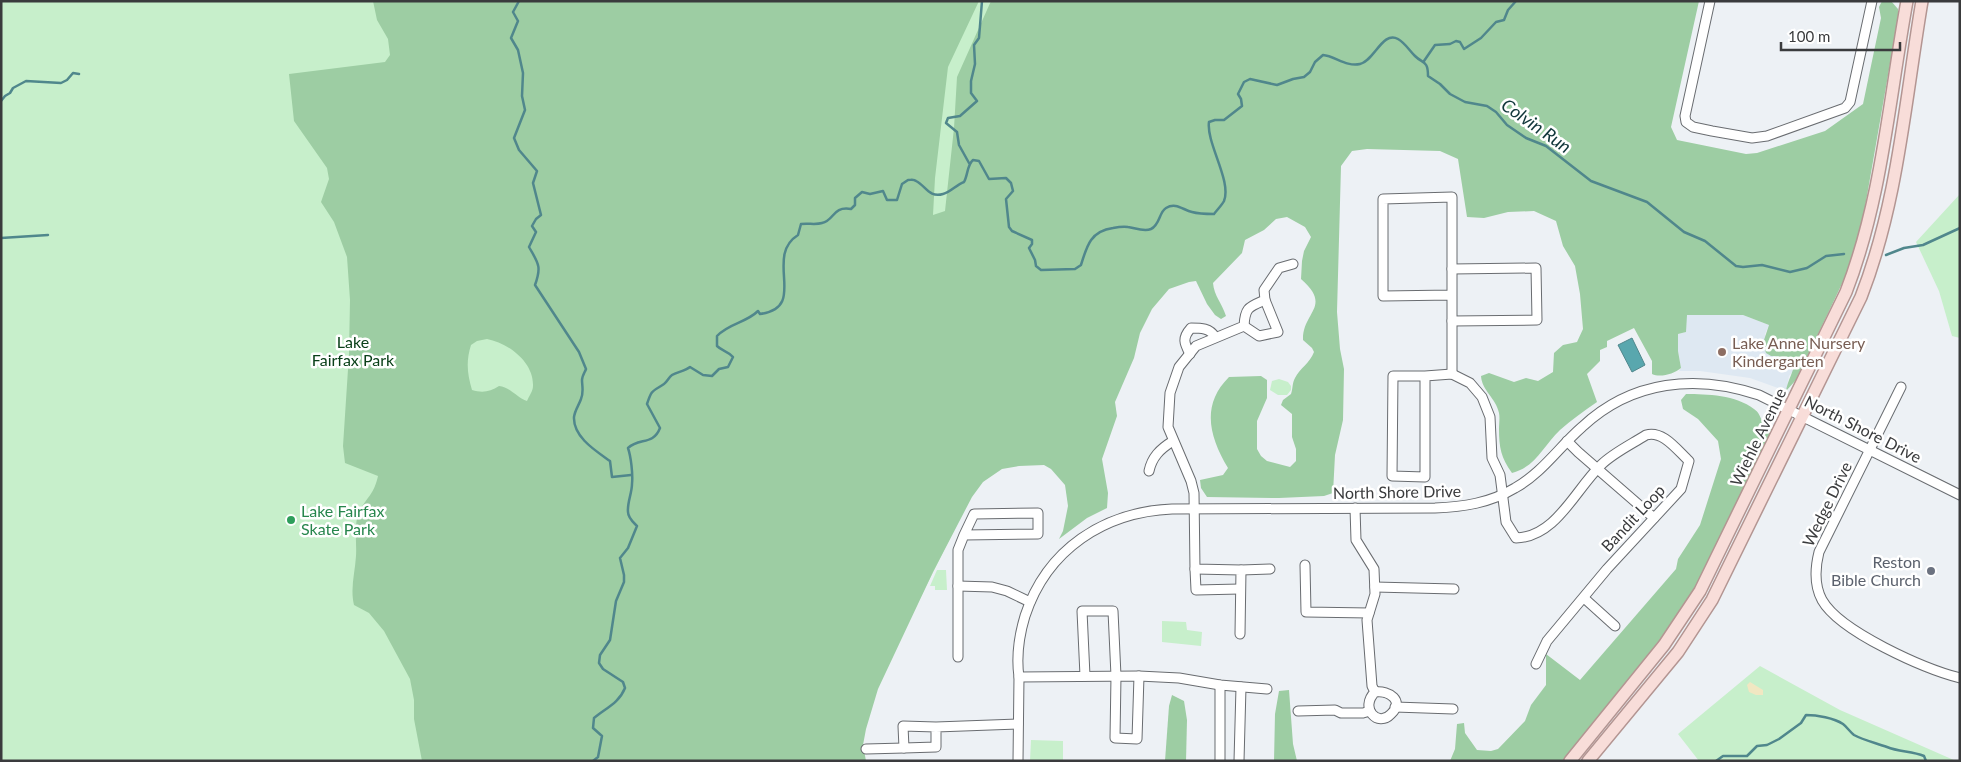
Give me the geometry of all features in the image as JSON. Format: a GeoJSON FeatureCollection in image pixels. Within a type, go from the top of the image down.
{"type":"FeatureCollection","features":[{"type":"Feature","properties":{"kind":"main road","name":"Wiehle Avenue"},"geometry":{"type":"LineString","coordinates":[[1570,761],[1664,645],[1683,618],[1710,571],[1846,292],[1866,236],[1878,183],[1907,1]]}},
{"type":"Feature","properties":{"kind":"main road","name":"Wiehle Avenue"},"geometry":{"type":"LineString","coordinates":[[1588,761],[1667,665],[1699,621],[1724,577],[1861,297],[1881,240],[1892,194],[1922,1]]}},
{"type":"Feature","properties":{"kind":"street"},"geometry":{"type":"LineString","coordinates":[[1710,1],[1684,116],[1686,122],[1693,126],[1752,138],[1767,136],[1845,108],[1850,102],[1872,1]]}},
{"type":"Feature","properties":{"kind":"street"},"geometry":{"type":"LineString","coordinates":[[1452,295],[1384,296],[1383,199],[1452,197],[1452,269],[1452,295],[1452,374]]}},
{"type":"Feature","properties":{"kind":"street"},"geometry":{"type":"LineString","coordinates":[[1244,326],[1260,336],[1278,332],[1265,300],[1264,290],[1278,268],[1293,264]]}},
{"type":"Feature","properties":{"kind":"street"},"geometry":{"type":"LineString","coordinates":[[1452,269],[1536,268],[1538,320],[1452,321]]}},
{"type":"Feature","properties":{"kind":"street"},"geometry":{"type":"LineString","coordinates":[[1244,326],[1245,313],[1249,307],[1265,300]]}},
{"type":"Feature","properties":{"kind":"street"},"geometry":{"type":"LineString","coordinates":[[1240,589],[1196,590],[1194,493],[1191,481],[1168,427],[1170,393],[1179,367],[1196,346],[1244,326]]}},
{"type":"Feature","properties":{"kind":"street"},"geometry":{"type":"LineString","coordinates":[[1190,354],[1184,343],[1185,335],[1191,328],[1205,328],[1213,332],[1215,337]]}},
{"type":"Feature","properties":{"kind":"street"},"geometry":{"type":"LineString","coordinates":[[1425,376],[1425,477],[1392,476],[1393,376],[1452,374],[1470,383],[1482,397],[1490,417],[1492,458],[1500,475],[1503,495]]}},
{"type":"Feature","properties":{"kind":"street","name":"North Shore Drive"},"geometry":{"type":"LineString","coordinates":[[1018,761],[1019,677],[1017,663],[1019,644],[1030,602],[1044,577],[1072,546],[1109,522],[1141,512],[1193,509],[1459,507],[1478,504],[1503,495],[1535,474],[1592,418],[1614,404],[1643,391],[1670,385],[1696,383],[1730,386],[1759,395],[1960,495]]}},
{"type":"Feature","properties":{"kind":"street","name":"Wedge Drive"},"geometry":{"type":"LineString","coordinates":[[1901,387],[1819,552],[1815,572],[1819,594],[1828,610],[1834,615],[1885,648],[1932,670],[1960,678]]}},
{"type":"Feature","properties":{"kind":"street","name":"Bandit Loop"},"geometry":{"type":"LineString","coordinates":[[1503,495],[1509,529],[1516,538],[1527,538],[1539,533],[1552,523],[1602,463],[1646,435],[1653,433],[1661,435],[1689,461],[1681,489],[1607,569],[1546,641],[1536,664]]}},
{"type":"Feature","properties":{"kind":"street"},"geometry":{"type":"LineString","coordinates":[[1150,472],[1151,462],[1157,453],[1173,441]]}},
{"type":"Feature","properties":{"kind":"street"},"geometry":{"type":"LineString","coordinates":[[1568,441],[1597,469],[1654,518]]}},
{"type":"Feature","properties":{"kind":"street"},"geometry":{"type":"LineString","coordinates":[[1354,508],[1356,540],[1374,569],[1375,594],[1367,620],[1372,686],[1375,692]]}},
{"type":"Feature","properties":{"kind":"street"},"geometry":{"type":"LineString","coordinates":[[958,657],[958,550],[964,535],[974,514],[1038,513],[1038,534],[964,535]]}},
{"type":"Feature","properties":{"kind":"street"},"geometry":{"type":"LineString","coordinates":[[1305,564],[1306,612],[1368,613]]}},
{"type":"Feature","properties":{"kind":"street"},"geometry":{"type":"LineString","coordinates":[[1195,569],[1270,569]]}},
{"type":"Feature","properties":{"kind":"street"},"geometry":{"type":"LineString","coordinates":[[1240,634],[1241,570]]}},
{"type":"Feature","properties":{"kind":"street"},"geometry":{"type":"LineString","coordinates":[[958,586],[992,587],[1007,591],[1030,602]]}},
{"type":"Feature","properties":{"kind":"street"},"geometry":{"type":"LineString","coordinates":[[1375,587],[1454,589]]}},
{"type":"Feature","properties":{"kind":"street"},"geometry":{"type":"LineString","coordinates":[[1584,598],[1615,626]]}},
{"type":"Feature","properties":{"kind":"street"},"geometry":{"type":"LineString","coordinates":[[1085,676],[1082,611],[1113,612],[1116,676],[1115,738],[1137,739],[1139,676]]}},
{"type":"Feature","properties":{"kind":"street"},"geometry":{"type":"LineString","coordinates":[[1019,677],[1139,676],[1179,678],[1220,685],[1267,689]]}},
{"type":"Feature","properties":{"kind":"street"},"geometry":{"type":"LineString","coordinates":[[1220,685],[1220,761]]}},
{"type":"Feature","properties":{"kind":"street"},"geometry":{"type":"LineString","coordinates":[[1239,761],[1241,687]]}},
{"type":"Feature","properties":{"kind":"street"},"geometry":{"type":"LineString","coordinates":[[1383,691],[1395,699],[1395,707],[1392,714],[1386,718],[1372,715],[1370,711],[1368,702],[1375,692],[1383,691]]}},
{"type":"Feature","properties":{"kind":"street"},"geometry":{"type":"LineString","coordinates":[[1395,707],[1453,709]]}},
{"type":"Feature","properties":{"kind":"street"},"geometry":{"type":"LineString","coordinates":[[1298,711],[1335,710],[1341,713],[1363,713],[1370,711]]}},
{"type":"Feature","properties":{"kind":"street"},"geometry":{"type":"LineString","coordinates":[[904,748],[903,726],[936,727],[1018,724]]}},
{"type":"Feature","properties":{"kind":"street"},"geometry":{"type":"LineString","coordinates":[[866,749],[936,747],[936,727]]}},
{"type":"Feature","properties":{"kind":"shaded area","name":"Lake Anne Nursery Kindergarten"},"geometry":{"type":"Polygon","coordinates":[[[1686,315],[1743,315],[1769,325],[1765,334],[1771,356],[1789,357],[1794,364],[1794,370],[1789,376],[1786,391],[1750,378],[1700,371],[1679,371],[1681,368],[1678,334],[1686,332],[1686,315]]]}},
{"type":"Feature","properties":{"kind":"green space","name":"Lake Fairfax Park"},"geometry":{"type":"Polygon","coordinates":[[[1,1],[1604,1],[1075,288],[839,761],[1,761],[1,1]]]}},
{"type":"Feature","properties":{"kind":"green space","name":"Lake Fairfax Park"},"geometry":{"type":"Polygon","coordinates":[[[373,1],[979,1],[948,67],[935,178],[933,215],[945,211],[954,128],[957,77],[991,1],[1699,1],[1671,127],[1677,140],[1746,154],[1757,153],[1825,131],[1863,104],[1881,18],[1879,7],[1882,1],[1891,1],[1898,9],[1861,230],[1847,273],[1796,380],[1786,391],[1794,364],[1788,357],[1771,356],[1766,353],[1763,343],[1769,325],[1743,315],[1687,315],[1686,332],[1678,334],[1681,368],[1671,374],[1659,376],[1652,374],[1652,361],[1634,328],[1607,341],[1607,347],[1600,350],[1600,361],[1587,374],[1597,402],[1560,430],[1533,461],[1512,473],[1501,452],[1497,408],[1484,386],[1481,376],[1489,373],[1514,382],[1526,378],[1538,381],[1553,372],[1554,353],[1563,345],[1577,342],[1583,329],[1580,294],[1575,266],[1563,246],[1556,221],[1534,211],[1508,212],[1484,218],[1467,217],[1458,159],[1440,151],[1367,149],[1352,151],[1341,166],[1337,312],[1340,349],[1344,369],[1343,420],[1335,455],[1333,493],[1324,496],[1279,498],[1207,497],[1201,488],[1200,480],[1223,475],[1228,468],[1216,444],[1211,421],[1211,410],[1220,388],[1229,377],[1261,376],[1267,380],[1267,398],[1257,421],[1257,449],[1267,461],[1290,467],[1296,461],[1296,449],[1292,437],[1292,414],[1281,405],[1283,400],[1291,394],[1295,378],[1314,352],[1303,340],[1304,330],[1314,310],[1315,296],[1301,279],[1304,251],[1311,237],[1305,227],[1287,217],[1276,219],[1264,230],[1245,240],[1242,253],[1213,283],[1226,316],[1221,319],[1215,315],[1207,304],[1196,281],[1169,289],[1152,309],[1140,333],[1134,358],[1115,402],[1117,416],[1102,459],[1108,493],[1107,508],[1087,518],[1059,539],[1063,531],[1068,506],[1065,485],[1051,469],[1044,465],[1002,469],[983,482],[972,497],[933,572],[878,689],[863,745],[866,761],[422,761],[414,719],[414,700],[410,679],[384,631],[369,613],[354,605],[353,587],[358,515],[375,487],[378,476],[345,463],[343,446],[349,354],[350,300],[347,257],[334,222],[321,202],[329,179],[327,168],[294,121],[289,74],[385,62],[390,55],[388,39],[377,20],[373,1]],[[487,339],[477,341],[471,345],[468,367],[472,390],[486,391],[499,386],[507,388],[527,401],[533,386],[529,369],[511,349],[487,339]]]}},
{"type":"Feature","properties":{"kind":"green space"},"geometry":{"type":"Polygon","coordinates":[[[1960,194],[1960,338],[1952,336],[1939,291],[1916,242],[1960,194]]]}},
{"type":"Feature","properties":{"kind":"green space"},"geometry":{"type":"Polygon","coordinates":[[[1279,379],[1288,382],[1291,386],[1291,390],[1287,395],[1278,395],[1270,390],[1272,381],[1279,379]]]}},
{"type":"Feature","properties":{"kind":"green space"},"geometry":{"type":"Polygon","coordinates":[[[1686,394],[1712,395],[1730,398],[1747,404],[1759,414],[1765,423],[1772,427],[1769,439],[1694,591],[1677,618],[1564,761],[1450,761],[1455,749],[1457,724],[1464,723],[1465,733],[1477,750],[1491,751],[1498,749],[1525,721],[1531,705],[1546,685],[1546,654],[1580,680],[1676,569],[1678,559],[1700,525],[1721,459],[1718,441],[1698,419],[1683,409],[1681,400],[1686,394]]]}},
{"type":"Feature","properties":{"kind":"green space"},"geometry":{"type":"Polygon","coordinates":[[[937,570],[946,570],[947,590],[935,590],[935,586],[930,586],[937,570]]]}},
{"type":"Feature","properties":{"kind":"green space"},"geometry":{"type":"Polygon","coordinates":[[[1162,621],[1186,622],[1187,630],[1202,632],[1201,646],[1162,642],[1162,621]]]}},
{"type":"Feature","properties":{"kind":"green space"},"geometry":{"type":"Polygon","coordinates":[[[1760,666],[1840,710],[1956,761],[1699,761],[1678,734],[1760,666]]]}},
{"type":"Feature","properties":{"kind":"green space"},"geometry":{"type":"Polygon","coordinates":[[[1289,690],[1293,744],[1297,761],[1274,761],[1275,714],[1279,691],[1289,690]]]}},
{"type":"Feature","properties":{"kind":"green space"},"geometry":{"type":"Polygon","coordinates":[[[1172,695],[1184,701],[1187,720],[1186,761],[1165,761],[1169,706],[1172,695]]]}},
{"type":"Feature","properties":{"kind":"green space"},"geometry":{"type":"Polygon","coordinates":[[[1031,740],[1063,741],[1063,761],[1030,761],[1031,740]]]}},
{"type":"Feature","properties":{"kind":"sand"},"geometry":{"type":"Polygon","coordinates":[[[1750,682],[1763,690],[1763,695],[1749,692],[1747,685],[1750,682]]]}},
{"type":"Feature","properties":{"kind":"water"},"geometry":{"type":"Polygon","coordinates":[[[1632,338],[1645,365],[1632,372],[1618,345],[1632,338]]]}},
{"type":"Feature","properties":{"kind":"waterway"},"geometry":{"type":"LineString","coordinates":[[519,1],[513,12],[518,21],[511,38],[518,50],[523,73],[522,96],[525,110],[514,138],[519,150],[537,171],[533,183],[541,215],[532,226],[536,232],[529,247],[539,269],[535,285],[579,352],[586,369],[582,379],[582,396],[574,417],[577,431],[586,443],[610,461],[612,477],[631,475]]}},
{"type":"Feature","properties":{"kind":"waterway"},"geometry":{"type":"LineString","coordinates":[[969,163],[959,145],[957,132],[946,123],[948,118],[960,116],[977,101],[971,93],[971,81],[975,64],[974,45],[979,38],[982,1]]}},
{"type":"Feature","properties":{"kind":"waterway"},"geometry":{"type":"LineString","coordinates":[[1424,61],[1435,45],[1450,44],[1456,41],[1460,42],[1464,49],[1481,38],[1496,22],[1504,20],[1508,10],[1516,1]]}},
{"type":"Feature","properties":{"kind":"waterway","name":"Colvin Run"},"geometry":{"type":"LineString","coordinates":[[593,761],[598,757],[602,736],[593,728],[594,718],[616,701],[625,688],[623,682],[603,669],[599,663],[600,655],[610,640],[616,601],[624,582],[620,558],[628,548],[637,526],[628,514],[632,480],[632,466],[628,448],[654,437],[660,428],[647,404],[650,396],[653,391],[665,383],[672,375],[690,367],[703,375],[712,376],[719,369],[728,367],[733,357],[717,346],[717,336],[727,328],[758,311],[760,314],[774,310],[782,302],[784,292],[784,256],[788,244],[798,235],[801,224],[822,223],[837,211],[851,209],[855,205],[855,198],[862,192],[870,194],[883,191],[887,200],[897,200],[902,184],[908,180],[915,180],[931,193],[943,194],[964,182],[971,162],[973,160],[979,161],[989,179],[1006,178],[1011,183],[1013,191],[1006,199],[1009,227],[1012,231],[1032,240],[1029,248],[1036,266],[1041,270],[1075,269],[1081,265],[1091,240],[1100,232],[1122,227],[1142,230],[1151,229],[1156,225],[1162,212],[1170,206],[1195,213],[1214,214],[1224,201],[1226,193],[1225,183],[1211,140],[1209,122],[1224,120],[1242,106],[1238,94],[1244,82],[1250,79],[1277,85],[1304,77],[1323,55],[1345,63],[1360,64],[1370,58],[1383,42],[1393,37],[1398,39],[1425,63],[1428,76],[1450,94],[1465,102],[1487,106],[1496,112],[1507,125],[1526,138],[1546,146],[1591,181],[1647,202],[1684,232],[1705,241],[1736,266],[1762,265],[1790,272],[1807,268],[1826,256],[1844,254]]}},
{"type":"Feature","properties":{"kind":"waterway"},"geometry":{"type":"LineString","coordinates":[[1,101],[13,88],[26,81],[61,83],[67,80],[73,73],[79,74]]}},
{"type":"Feature","properties":{"kind":"waterway","name":"Colvin Run"},"geometry":{"type":"LineString","coordinates":[[1886,255],[1904,248],[1923,245],[1960,228]]}},
{"type":"Feature","properties":{"kind":"waterway"},"geometry":{"type":"LineString","coordinates":[[1,238],[48,235]]}},
{"type":"Feature","properties":{"kind":"waterway"},"geometry":{"type":"LineString","coordinates":[[1716,761],[1723,756],[1747,756],[1757,746],[1767,745],[1779,739],[1801,723],[1806,715],[1835,720],[1843,724],[1858,737],[1892,749],[1919,754],[1924,756],[1926,761]]}},
{"type":"Feature","properties":{"kind":"place","name":"Lake Anne Nursery Kindergarten"},"geometry":{"type":"Point","coordinates":[1722,352]}},
{"type":"Feature","properties":{"kind":"place","name":"Lake Fairfax Skate Park"},"geometry":{"type":"Point","coordinates":[291,520]}},
{"type":"Feature","properties":{"kind":"place","name":"Reston Bible Church"},"geometry":{"type":"Point","coordinates":[1931,571]}}]}
